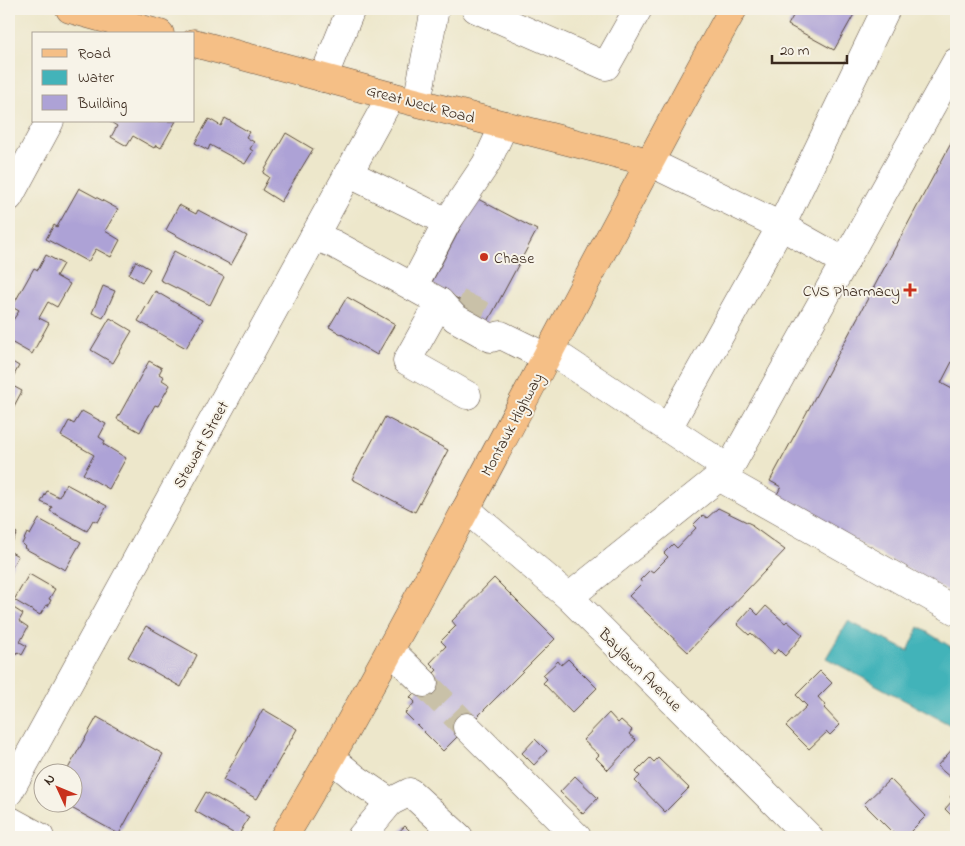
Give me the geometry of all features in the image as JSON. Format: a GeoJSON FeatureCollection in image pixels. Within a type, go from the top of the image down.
{"type":"FeatureCollection","features":[{"type":"Feature","properties":{"kind":"main road"},"geometry":{"type":"LineString","coordinates":[[70,9],[103,27],[144,32]]}},
{"type":"Feature","properties":{"kind":"main road","name":"Montauk Highway"},"geometry":{"type":"LineString","coordinates":[[284,837],[332,758],[466,510],[649,162],[733,9]]}},
{"type":"Feature","properties":{"kind":"main road","name":"Great Neck Road"},"geometry":{"type":"LineString","coordinates":[[195,43],[649,162]]}},
{"type":"Feature","properties":{"kind":"street"},"geometry":{"type":"LineString","coordinates":[[324,78],[351,9]]}},
{"type":"Feature","properties":{"kind":"street"},"geometry":{"type":"LineString","coordinates":[[417,102],[436,9]]}},
{"type":"Feature","properties":{"kind":"street"},"geometry":{"type":"LineString","coordinates":[[476,9],[606,66],[638,9]]}},
{"type":"Feature","properties":{"kind":"street"},"geometry":{"type":"LineString","coordinates":[[668,428],[780,226],[886,9]]}},
{"type":"Feature","properties":{"kind":"street"},"geometry":{"type":"LineString","coordinates":[[569,597],[724,473],[845,262],[956,62]]}},
{"type":"Feature","properties":{"kind":"street","name":"Stewart Street"},"geometry":{"type":"LineString","coordinates":[[9,792],[391,96]]}},
{"type":"Feature","properties":{"kind":"street"},"geometry":{"type":"LineString","coordinates":[[9,197],[49,122]]}},
{"type":"Feature","properties":{"kind":"street"},"geometry":{"type":"LineString","coordinates":[[413,287],[447,222],[486,164],[504,125]]}},
{"type":"Feature","properties":{"kind":"street"},"geometry":{"type":"LineString","coordinates":[[649,162],[780,226],[845,262]]}},
{"type":"Feature","properties":{"kind":"street"},"geometry":{"type":"LineString","coordinates":[[348,173],[447,222]]}},
{"type":"Feature","properties":{"kind":"street"},"geometry":{"type":"LineString","coordinates":[[314,236],[334,244],[413,287],[449,303],[454,318],[491,338],[495,327],[548,354],[668,428],[724,473],[956,611]]}},
{"type":"Feature","properties":{"kind":"street"},"geometry":{"type":"LineString","coordinates":[[449,303],[408,361],[467,395]]}},
{"type":"Feature","properties":{"kind":"street","name":"Baylawn Avenue"},"geometry":{"type":"LineString","coordinates":[[466,510],[569,597],[796,832]]}},
{"type":"Feature","properties":{"kind":"street"},"geometry":{"type":"LineString","coordinates":[[390,650],[424,683]]}},
{"type":"Feature","properties":{"kind":"street"},"geometry":{"type":"LineString","coordinates":[[467,727],[577,837]]}},
{"type":"Feature","properties":{"kind":"street"},"geometry":{"type":"LineString","coordinates":[[332,758],[355,778],[390,802]]}},
{"type":"Feature","properties":{"kind":"street"},"geometry":{"type":"LineString","coordinates":[[361,837],[390,802],[410,792],[459,837]]}},
{"type":"Feature","properties":{"kind":"water"},"geometry":{"type":"Polygon","coordinates":[[[848,621],[908,651],[919,627],[956,650],[956,728],[826,658],[848,621]]]}},
{"type":"Feature","properties":{"kind":"building"},"geometry":{"type":"Polygon","coordinates":[[[797,9],[857,9],[834,50],[788,25],[797,9]]]}},
{"type":"Feature","properties":{"kind":"building"},"geometry":{"type":"Polygon","coordinates":[[[225,118],[249,132],[246,137],[254,142],[250,149],[253,151],[245,164],[210,145],[208,150],[195,143],[209,119],[221,126],[225,118]]]}},
{"type":"Feature","properties":{"kind":"building"},"geometry":{"type":"Polygon","coordinates":[[[111,122],[175,122],[161,148],[156,145],[154,148],[133,136],[127,146],[111,137],[117,126],[111,122]]]}},
{"type":"Feature","properties":{"kind":"building"},"geometry":{"type":"Polygon","coordinates":[[[286,133],[313,149],[281,202],[262,190],[269,177],[263,173],[286,133]]]}},
{"type":"Feature","properties":{"kind":"building"},"geometry":{"type":"Polygon","coordinates":[[[956,134],[956,357],[941,383],[956,391],[956,403],[953,408],[956,410],[956,595],[775,498],[781,487],[770,481],[956,134]]]}},
{"type":"Feature","properties":{"kind":"building"},"geometry":{"type":"Polygon","coordinates":[[[79,188],[118,209],[105,231],[120,240],[111,257],[96,249],[88,262],[46,239],[54,225],[57,227],[79,188]]]}},
{"type":"Feature","properties":{"kind":"building","name":"Chase"},"geometry":{"type":"Polygon","coordinates":[[[476,198],[537,230],[485,327],[454,311],[460,300],[431,284],[476,198]]]}},
{"type":"Feature","properties":{"kind":"building"},"geometry":{"type":"Polygon","coordinates":[[[179,205],[196,214],[198,210],[247,236],[231,265],[166,230],[179,205]]]}},
{"type":"Feature","properties":{"kind":"building"},"geometry":{"type":"Polygon","coordinates":[[[174,251],[224,277],[210,305],[160,280],[174,251]]]}},
{"type":"Feature","properties":{"kind":"building"},"geometry":{"type":"Polygon","coordinates":[[[46,255],[63,264],[56,276],[70,284],[57,307],[48,302],[39,318],[49,323],[32,354],[9,341],[9,318],[13,320],[19,311],[12,307],[34,268],[38,270],[46,255]]]}},
{"type":"Feature","properties":{"kind":"building"},"geometry":{"type":"Polygon","coordinates":[[[136,261],[150,269],[142,282],[129,274],[136,261]]]}},
{"type":"Feature","properties":{"kind":"building"},"geometry":{"type":"Polygon","coordinates":[[[103,286],[115,291],[103,318],[92,313],[103,286]]]}},
{"type":"Feature","properties":{"kind":"building"},"geometry":{"type":"Polygon","coordinates":[[[155,291],[203,319],[186,348],[138,321],[155,291]]]}},
{"type":"Feature","properties":{"kind":"building"},"geometry":{"type":"Polygon","coordinates":[[[347,297],[395,324],[377,355],[329,327],[347,297]]]}},
{"type":"Feature","properties":{"kind":"building"},"geometry":{"type":"Polygon","coordinates":[[[110,318],[132,331],[113,363],[91,350],[110,318]]]}},
{"type":"Feature","properties":{"kind":"building"},"geometry":{"type":"Polygon","coordinates":[[[9,360],[19,366],[9,384],[9,360]]]}},
{"type":"Feature","properties":{"kind":"building"},"geometry":{"type":"Polygon","coordinates":[[[149,361],[162,368],[159,374],[164,377],[162,380],[170,385],[158,406],[155,405],[140,432],[117,419],[149,361]]]}},
{"type":"Feature","properties":{"kind":"building"},"geometry":{"type":"Polygon","coordinates":[[[9,384],[22,391],[13,408],[9,406],[9,384]]]}},
{"type":"Feature","properties":{"kind":"building"},"geometry":{"type":"Polygon","coordinates":[[[82,411],[106,424],[99,437],[105,441],[103,444],[126,458],[109,489],[83,474],[94,455],[61,436],[69,421],[74,424],[82,411]]]}},
{"type":"Feature","properties":{"kind":"building"},"geometry":{"type":"Polygon","coordinates":[[[385,417],[448,450],[415,512],[352,479],[385,417]]]}},
{"type":"Feature","properties":{"kind":"building"},"geometry":{"type":"Polygon","coordinates":[[[66,484],[107,506],[98,522],[93,520],[87,531],[50,511],[52,507],[41,502],[47,491],[59,497],[66,484]]]}},
{"type":"Feature","properties":{"kind":"building"},"geometry":{"type":"Polygon","coordinates":[[[718,508],[753,525],[785,550],[688,652],[629,596],[642,583],[640,580],[650,570],[653,572],[668,557],[664,553],[673,544],[677,548],[696,528],[693,525],[703,515],[707,518],[718,508]]]}},
{"type":"Feature","properties":{"kind":"building"},"geometry":{"type":"Polygon","coordinates":[[[39,519],[81,542],[65,570],[24,548],[22,544],[27,533],[30,535],[39,519]]]}},
{"type":"Feature","properties":{"kind":"building"},"geometry":{"type":"Polygon","coordinates":[[[9,528],[17,533],[9,548],[9,528]]]}},
{"type":"Feature","properties":{"kind":"building"},"geometry":{"type":"Polygon","coordinates":[[[9,551],[18,556],[9,572],[9,551]]]}},
{"type":"Feature","properties":{"kind":"building"},"geometry":{"type":"Polygon","coordinates":[[[29,574],[55,589],[49,599],[51,600],[48,606],[46,605],[40,615],[14,600],[29,574]]]}},
{"type":"Feature","properties":{"kind":"building"},"geometry":{"type":"Polygon","coordinates":[[[494,578],[555,639],[443,751],[405,713],[415,702],[410,697],[437,670],[430,663],[446,646],[441,641],[456,626],[452,621],[494,578]]]}},
{"type":"Feature","properties":{"kind":"building"},"geometry":{"type":"Polygon","coordinates":[[[9,605],[23,614],[19,621],[28,627],[20,642],[27,646],[22,655],[18,652],[14,655],[9,652],[9,605]]]}},
{"type":"Feature","properties":{"kind":"building"},"geometry":{"type":"Polygon","coordinates":[[[766,606],[785,623],[787,621],[803,635],[785,656],[778,649],[774,654],[751,633],[749,635],[737,624],[751,608],[758,615],[766,606]]]}},
{"type":"Feature","properties":{"kind":"building"},"geometry":{"type":"Polygon","coordinates":[[[146,626],[197,655],[181,687],[128,657],[146,626]]]}},
{"type":"Feature","properties":{"kind":"building"},"geometry":{"type":"Polygon","coordinates":[[[568,659],[597,688],[572,713],[543,683],[547,679],[543,675],[558,661],[561,665],[568,659]]]}},
{"type":"Feature","properties":{"kind":"building"},"geometry":{"type":"Polygon","coordinates":[[[820,671],[832,683],[818,697],[826,706],[824,708],[840,725],[830,735],[827,732],[809,749],[786,726],[807,706],[796,695],[820,671]]]}},
{"type":"Feature","properties":{"kind":"building"},"geometry":{"type":"Polygon","coordinates":[[[263,709],[297,729],[257,799],[223,780],[263,709]]]}},
{"type":"Feature","properties":{"kind":"building"},"geometry":{"type":"Polygon","coordinates":[[[609,713],[618,723],[621,720],[632,730],[629,734],[636,740],[608,770],[596,758],[599,755],[583,740],[609,713]]]}},
{"type":"Feature","properties":{"kind":"building"},"geometry":{"type":"Polygon","coordinates":[[[97,717],[163,754],[119,834],[82,814],[82,764],[71,764],[97,717]]]}},
{"type":"Feature","properties":{"kind":"building"},"geometry":{"type":"Polygon","coordinates":[[[535,739],[547,751],[534,765],[522,753],[535,739]]]}},
{"type":"Feature","properties":{"kind":"building"},"geometry":{"type":"Polygon","coordinates":[[[956,745],[956,771],[951,778],[937,766],[956,745]]]}},
{"type":"Feature","properties":{"kind":"building"},"geometry":{"type":"Polygon","coordinates":[[[650,758],[654,762],[658,758],[689,788],[665,812],[635,781],[640,776],[636,772],[650,758]]]}},
{"type":"Feature","properties":{"kind":"building"},"geometry":{"type":"Polygon","coordinates":[[[575,776],[598,798],[583,814],[560,792],[575,776]]]}},
{"type":"Feature","properties":{"kind":"building"},"geometry":{"type":"Polygon","coordinates":[[[890,779],[926,816],[905,837],[897,837],[864,804],[890,779]]]}},
{"type":"Feature","properties":{"kind":"building"},"geometry":{"type":"Polygon","coordinates":[[[956,790],[956,820],[945,809],[953,800],[950,797],[956,790]]]}},
{"type":"Feature","properties":{"kind":"building"},"geometry":{"type":"Polygon","coordinates":[[[206,792],[249,817],[238,836],[195,811],[206,792]]]}},
{"type":"Feature","properties":{"kind":"building"},"geometry":{"type":"Polygon","coordinates":[[[405,826],[416,837],[393,837],[405,826]]]}},
{"type":"Feature","properties":{"kind":"tunnel"},"geometry":{"type":"LineString","coordinates":[[458,303],[490,319]]}},
{"type":"Feature","properties":{"kind":"tunnel"},"geometry":{"type":"LineString","coordinates":[[424,683],[467,727]]}},
{"type":"Feature","properties":{"kind":"place","name":"Chase"},"geometry":{"type":"Point","coordinates":[484,257]}},
{"type":"Feature","properties":{"kind":"place","name":"CVS Pharmacy"},"geometry":{"type":"Point","coordinates":[910,290]}}]}
